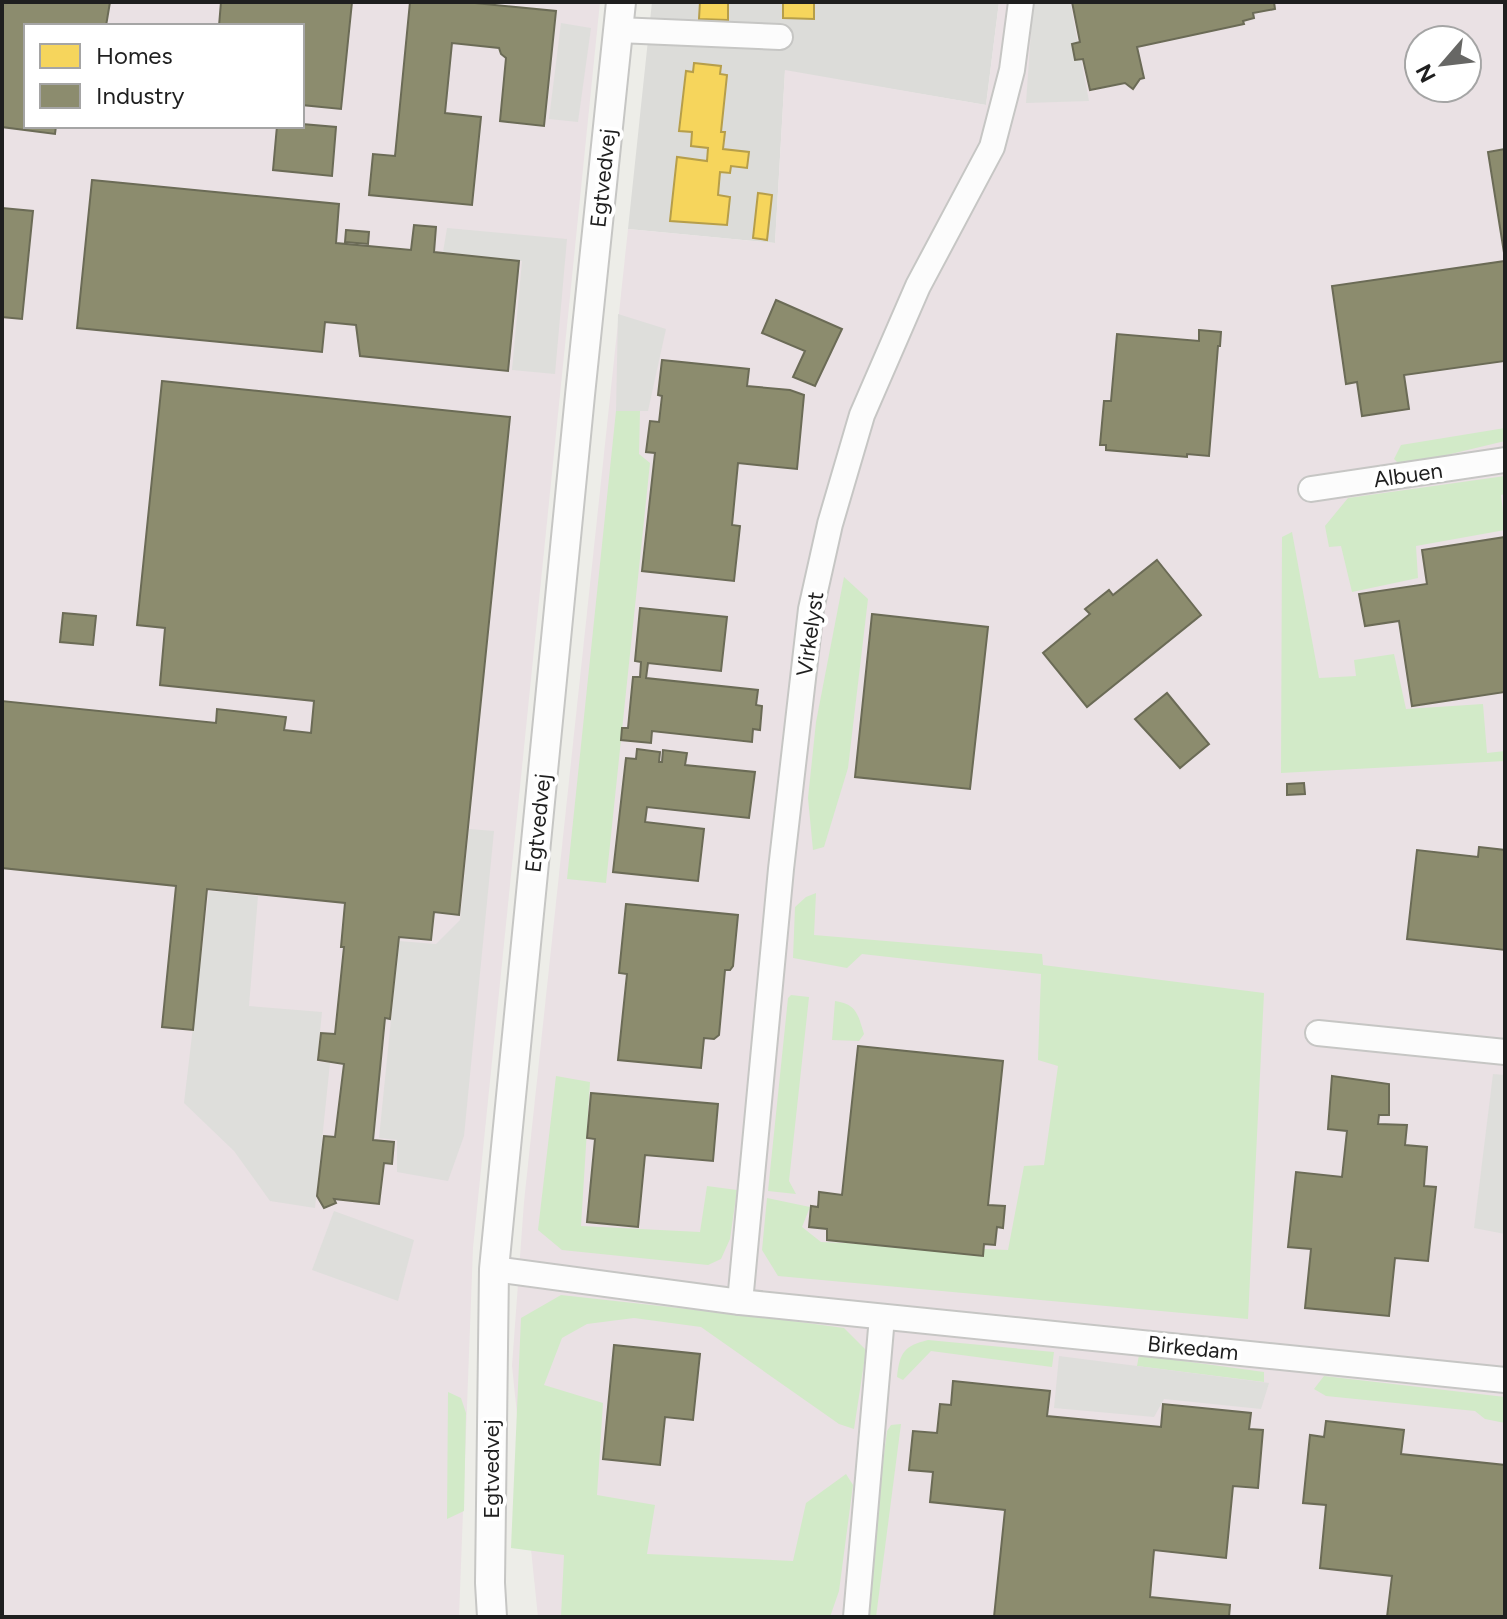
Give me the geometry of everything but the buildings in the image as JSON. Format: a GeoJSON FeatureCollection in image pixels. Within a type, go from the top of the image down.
{"type":"FeatureCollection","features":[{"type":"Feature","properties":{"kind":"street","name":"Egtvedvej"},"geometry":{"type":"LineString","coordinates":[[492,1617],[494,1269],[621,2]]}},
{"type":"Feature","properties":{"kind":"street","name":"Virkelyst"},"geometry":{"type":"LineString","coordinates":[[740,1302],[779,884],[811,609],[830,524],[862,415],[918,286],[992,147],[1012,70],[1021,2]]}},
{"type":"Feature","properties":{"kind":"street"},"geometry":{"type":"LineString","coordinates":[[618,30],[780,37]]}},
{"type":"Feature","properties":{"kind":"street","name":"Albuen"},"geometry":{"type":"LineString","coordinates":[[1311,489],[1505,460]]}},
{"type":"Feature","properties":{"kind":"street"},"geometry":{"type":"LineString","coordinates":[[1318,1033],[1505,1052]]}},
{"type":"Feature","properties":{"kind":"street","name":"Birkedam"},"geometry":{"type":"LineString","coordinates":[[494,1269],[740,1302],[1505,1380]]}},
{"type":"Feature","properties":{"kind":"street"},"geometry":{"type":"LineString","coordinates":[[856,1617],[882,1317]]}},
{"type":"Feature","properties":{"kind":"shaded area"},"geometry":{"type":"Polygon","coordinates":[[[2,2],[600,2],[473,1248],[459,1617],[2,1617],[2,2]]]}},
{"type":"Feature","properties":{"kind":"shaded area"},"geometry":{"type":"Polygon","coordinates":[[[652,2],[999,2],[986,105],[785,71],[775,243],[628,229],[652,2]]]}},
{"type":"Feature","properties":{"kind":"shaded area"},"geometry":{"type":"Polygon","coordinates":[[[999,2],[1505,2],[1505,1617],[538,1617],[512,1366],[524,1202],[628,229],[775,243],[785,70],[986,105],[999,2]]]}},
{"type":"Feature","properties":{"kind":"shaded area"},"geometry":{"type":"Polygon","coordinates":[[[1033,2],[1070,2],[1089,101],[1026,103],[1033,2]]]}},
{"type":"Feature","properties":{"kind":"shaded area"},"geometry":{"type":"Polygon","coordinates":[[[561,23],[591,28],[578,122],[549,119],[561,23]]]}},
{"type":"Feature","properties":{"kind":"shaded area"},"geometry":{"type":"Polygon","coordinates":[[[447,228],[567,239],[555,374],[512,370],[522,261],[443,252],[447,228]]]}},
{"type":"Feature","properties":{"kind":"shaded area"},"geometry":{"type":"Polygon","coordinates":[[[618,314],[666,329],[648,411],[616,411],[618,314]]]}},
{"type":"Feature","properties":{"kind":"shaded area"},"geometry":{"type":"Polygon","coordinates":[[[469,829],[494,831],[464,1136],[448,1181],[397,1172],[397,1140],[379,1138],[399,941],[436,944],[460,920],[469,829]]]}},
{"type":"Feature","properties":{"kind":"shaded area"},"geometry":{"type":"Polygon","coordinates":[[[209,891],[258,896],[249,1006],[322,1012],[317,1062],[330,1063],[315,1208],[270,1201],[234,1151],[184,1103],[209,891]]]}},
{"type":"Feature","properties":{"kind":"shaded area"},"geometry":{"type":"Polygon","coordinates":[[[1493,1074],[1505,1075],[1505,1234],[1474,1228],[1493,1074]]]}},
{"type":"Feature","properties":{"kind":"shaded area"},"geometry":{"type":"Polygon","coordinates":[[[334,1211],[414,1240],[398,1301],[312,1270],[334,1211]]]}},
{"type":"Feature","properties":{"kind":"shaded area"},"geometry":{"type":"Polygon","coordinates":[[[1059,1356],[1269,1383],[1261,1409],[1164,1399],[1154,1417],[1054,1408],[1059,1356]]]}},
{"type":"Feature","properties":{"kind":"green space"},"geometry":{"type":"Polygon","coordinates":[[[616,411],[640,411],[639,454],[650,463],[606,883],[567,879],[616,411]]]}},
{"type":"Feature","properties":{"kind":"green space"},"geometry":{"type":"Polygon","coordinates":[[[1505,428],[1505,441],[1401,466],[1394,459],[1401,445],[1505,428]]]}},
{"type":"Feature","properties":{"kind":"green space"},"geometry":{"type":"Polygon","coordinates":[[[1505,476],[1505,494],[1501,495],[1505,530],[1416,546],[1418,578],[1352,592],[1341,546],[1329,547],[1325,526],[1348,498],[1505,476]]]}},
{"type":"Feature","properties":{"kind":"green space"},"geometry":{"type":"Polygon","coordinates":[[[1292,532],[1319,678],[1356,676],[1354,660],[1394,654],[1406,709],[1483,704],[1487,753],[1505,751],[1505,761],[1281,773],[1282,537],[1292,532]]]}},
{"type":"Feature","properties":{"kind":"green space"},"geometry":{"type":"Polygon","coordinates":[[[844,577],[868,599],[848,768],[824,847],[813,850],[808,798],[816,722],[844,577]]]}},
{"type":"Feature","properties":{"kind":"green space"},"geometry":{"type":"Polygon","coordinates":[[[816,893],[814,935],[1042,954],[1043,965],[1264,993],[1248,1319],[778,1276],[762,1250],[767,1198],[810,1207],[802,1227],[821,1242],[1008,1250],[1024,1166],[1044,1165],[1058,1066],[1038,1060],[1041,974],[862,954],[847,968],[793,958],[795,907],[816,893]]]}},
{"type":"Feature","properties":{"kind":"green space"},"geometry":{"type":"Polygon","coordinates":[[[791,995],[809,997],[789,1181],[796,1194],[768,1191],[788,998],[791,995]]]}},
{"type":"Feature","properties":{"kind":"green space"},"geometry":{"type":"Polygon","coordinates":[[[835,1001],[848,1005],[856,1012],[864,1034],[859,1041],[832,1040],[835,1001]]]}},
{"type":"Feature","properties":{"kind":"green space"},"geometry":{"type":"Polygon","coordinates":[[[556,1076],[590,1082],[581,1226],[700,1232],[707,1186],[737,1190],[730,1239],[721,1259],[708,1265],[562,1250],[538,1230],[556,1076]]]}},
{"type":"Feature","properties":{"kind":"green space"},"geometry":{"type":"Polygon","coordinates":[[[561,1295],[844,1328],[866,1350],[854,1429],[839,1424],[701,1327],[634,1318],[587,1324],[562,1338],[544,1385],[603,1403],[597,1495],[655,1505],[647,1554],[793,1561],[806,1503],[846,1474],[853,1485],[839,1591],[830,1617],[561,1617],[564,1555],[511,1548],[521,1318],[561,1295]]]}},
{"type":"Feature","properties":{"kind":"green space"},"geometry":{"type":"Polygon","coordinates":[[[928,1340],[1054,1352],[1052,1367],[931,1351],[903,1380],[897,1377],[905,1351],[928,1340]]]}},
{"type":"Feature","properties":{"kind":"green space"},"geometry":{"type":"Polygon","coordinates":[[[1139,1355],[1264,1372],[1264,1382],[1137,1366],[1139,1355]]]}},
{"type":"Feature","properties":{"kind":"green space"},"geometry":{"type":"Polygon","coordinates":[[[1324,1376],[1505,1397],[1505,1423],[1485,1419],[1475,1411],[1326,1396],[1314,1389],[1324,1376]]]}},
{"type":"Feature","properties":{"kind":"green space"},"geometry":{"type":"Polygon","coordinates":[[[448,1392],[461,1398],[466,1413],[464,1511],[447,1519],[448,1392]]]}},
{"type":"Feature","properties":{"kind":"green space"},"geometry":{"type":"Polygon","coordinates":[[[901,1424],[876,1617],[863,1617],[887,1431],[891,1425],[901,1424]]]}}]}
